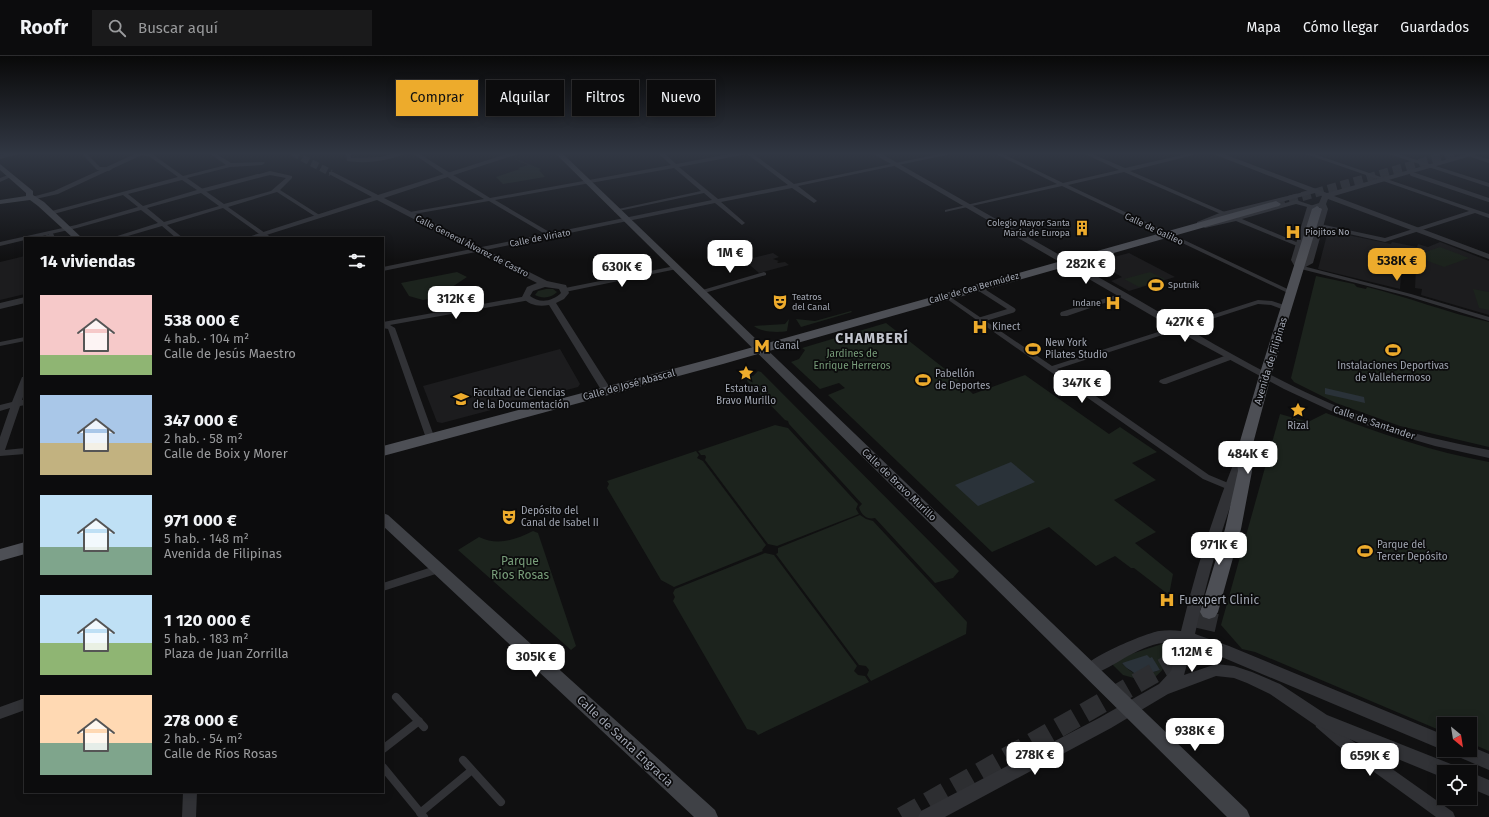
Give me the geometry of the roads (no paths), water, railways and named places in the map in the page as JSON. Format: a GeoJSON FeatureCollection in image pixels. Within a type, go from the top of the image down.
{"type":"FeatureCollection","features":[{"type":"Feature","properties":{"kind":"main road"},"geometry":{"type":"LineString","coordinates":[[23,189],[77,237]]}},
{"type":"Feature","properties":{"kind":"main road","name":"Calle de Bravo Murillo"},"geometry":{"type":"LineString","coordinates":[[594,189],[1240,817]]}},
{"type":"Feature","properties":{"kind":"main road"},"geometry":{"type":"LineString","coordinates":[[0,201],[30,195]]}},
{"type":"Feature","properties":{"kind":"main road","name":"Calle de Cea Bermúdez"},"geometry":{"type":"LineString","coordinates":[[760,350],[1192,226],[1276,204]]}},
{"type":"Feature","properties":{"kind":"main road","name":"Avenida de Filipinas"},"geometry":{"type":"LineString","coordinates":[[1209,612],[1233,529],[1245,471],[1243,455],[1265,376],[1292,293],[1317,207]]}},
{"type":"Feature","properties":{"kind":"main road","name":"Calle de José Abascal"},"geometry":{"type":"LineString","coordinates":[[384,451],[760,350]]}},
{"type":"Feature","properties":{"kind":"main road","name":"Calle de Santa Engracia"},"geometry":{"type":"LineString","coordinates":[[384,519],[708,817]]}},
{"type":"Feature","properties":{"kind":"main road"},"geometry":{"type":"LineString","coordinates":[[0,555],[24,548]]}},
{"type":"Feature","properties":{"kind":"street"},"geometry":{"type":"LineString","coordinates":[[42,204],[46,198],[64,189]]}},
{"type":"Feature","properties":{"kind":"street"},"geometry":{"type":"LineString","coordinates":[[30,195],[64,189]]}},
{"type":"Feature","properties":{"kind":"street"},"geometry":{"type":"LineString","coordinates":[[50,212],[141,189]]}},
{"type":"Feature","properties":{"kind":"street"},"geometry":{"type":"LineString","coordinates":[[198,189],[266,236],[318,216],[406,189]]}},
{"type":"Feature","properties":{"kind":"street"},"geometry":{"type":"LineString","coordinates":[[29,237],[143,208],[211,189]]}},
{"type":"Feature","properties":{"kind":"street","name":"Calle General Álvarez de Castro"},"geometry":{"type":"LineString","coordinates":[[362,189],[545,284],[558,285],[565,290]]}},
{"type":"Feature","properties":{"kind":"street"},"geometry":{"type":"LineString","coordinates":[[471,189],[552,236]]}},
{"type":"Feature","properties":{"kind":"street"},"geometry":{"type":"LineString","coordinates":[[410,214],[546,189]]}},
{"type":"Feature","properties":{"kind":"street"},"geometry":{"type":"LineString","coordinates":[[702,189],[739,217],[742,222]]}},
{"type":"Feature","properties":{"kind":"street","name":"Calle de Viriato"},"geometry":{"type":"LineString","coordinates":[[384,269],[780,189]]}},
{"type":"Feature","properties":{"kind":"street"},"geometry":{"type":"LineString","coordinates":[[797,189],[814,201]]}},
{"type":"Feature","properties":{"kind":"street","name":"Calle de Santander"},"geometry":{"type":"LineString","coordinates":[[937,189],[1230,357],[1296,392],[1360,419],[1419,438],[1489,454]]}},
{"type":"Feature","properties":{"kind":"street"},"geometry":{"type":"LineString","coordinates":[[947,211],[1047,189]]}},
{"type":"Feature","properties":{"kind":"street","name":"Calle de Galileo"},"geometry":{"type":"LineString","coordinates":[[1070,189],[1292,293]]}},
{"type":"Feature","properties":{"kind":"street"},"geometry":{"type":"LineString","coordinates":[[1167,189],[1225,214]]}},
{"type":"Feature","properties":{"kind":"street"},"geometry":{"type":"LineString","coordinates":[[1307,189],[1489,257]]}},
{"type":"Feature","properties":{"kind":"street","name":"Calle de Cea Bermúdez"},"geometry":{"type":"LineString","coordinates":[[1192,226],[1225,214],[1323,189]]}},
{"type":"Feature","properties":{"kind":"street"},"geometry":{"type":"LineString","coordinates":[[1326,196],[1353,189]]}},
{"type":"Feature","properties":{"kind":"street"},"geometry":{"type":"LineString","coordinates":[[1408,189],[1489,216]]}},
{"type":"Feature","properties":{"kind":"street"},"geometry":{"type":"LineString","coordinates":[[1455,189],[1489,200]]}},
{"type":"Feature","properties":{"kind":"street"},"geometry":{"type":"LineString","coordinates":[[118,237],[277,190],[318,216]]}},
{"type":"Feature","properties":{"kind":"street"},"geometry":{"type":"LineString","coordinates":[[616,211],[706,192]]}},
{"type":"Feature","properties":{"kind":"street"},"geometry":{"type":"LineString","coordinates":[[30,195],[56,193]]}},
{"type":"Feature","properties":{"kind":"street"},"geometry":{"type":"LineString","coordinates":[[124,193],[179,237]]}},
{"type":"Feature","properties":{"kind":"street"},"geometry":{"type":"LineString","coordinates":[[1299,194],[1296,202],[1317,207]]}},
{"type":"Feature","properties":{"kind":"street","name":"Avenida de Filipinas"},"geometry":{"type":"LineString","coordinates":[[1317,207],[1324,210],[1309,263],[1299,267],[1295,260],[1299,245],[1317,207],[1326,196]]}},
{"type":"Feature","properties":{"kind":"street","name":"Calle de Cea Bermúdez"},"geometry":{"type":"LineString","coordinates":[[1192,226],[1216,224],[1296,202]]}},
{"type":"Feature","properties":{"kind":"street"},"geometry":{"type":"LineString","coordinates":[[1320,226],[1385,240],[1475,211]]}},
{"type":"Feature","properties":{"kind":"street"},"geometry":{"type":"LineString","coordinates":[[1236,219],[1299,245]]}},
{"type":"Feature","properties":{"kind":"street"},"geometry":{"type":"LineString","coordinates":[[0,244],[24,238]]}},
{"type":"Feature","properties":{"kind":"street"},"geometry":{"type":"LineString","coordinates":[[1299,267],[1409,295],[1489,319]]}},
{"type":"Feature","properties":{"kind":"street"},"geometry":{"type":"LineString","coordinates":[[384,325],[517,299],[527,298],[538,303],[551,302],[563,297],[565,290],[675,268]]}},
{"type":"Feature","properties":{"kind":"street"},"geometry":{"type":"LineString","coordinates":[[701,292],[764,274]]}},
{"type":"Feature","properties":{"kind":"street"},"geometry":{"type":"LineString","coordinates":[[527,298],[525,294],[528,291],[532,288],[545,284]]}},
{"type":"Feature","properties":{"kind":"street"},"geometry":{"type":"LineString","coordinates":[[977,287],[1013,310],[980,320]]}},
{"type":"Feature","properties":{"kind":"street"},"geometry":{"type":"LineString","coordinates":[[1064,314],[1123,295]]}},
{"type":"Feature","properties":{"kind":"street"},"geometry":{"type":"LineString","coordinates":[[946,296],[1206,478],[1230,487]]}},
{"type":"Feature","properties":{"kind":"street"},"geometry":{"type":"LineString","coordinates":[[0,306],[24,300]]}},
{"type":"Feature","properties":{"kind":"street"},"geometry":{"type":"LineString","coordinates":[[551,302],[607,391]]}},
{"type":"Feature","properties":{"kind":"street"},"geometry":{"type":"LineString","coordinates":[[1050,369],[1258,302],[1272,303],[1287,309]]}},
{"type":"Feature","properties":{"kind":"street"},"geometry":{"type":"LineString","coordinates":[[384,325],[391,328],[430,439]]}},
{"type":"Feature","properties":{"kind":"street"},"geometry":{"type":"LineString","coordinates":[[0,344],[24,339]]}},
{"type":"Feature","properties":{"kind":"street"},"geometry":{"type":"LineString","coordinates":[[1163,382],[1230,357]]}},
{"type":"Feature","properties":{"kind":"street"},"geometry":{"type":"LineString","coordinates":[[0,450],[21,403],[24,384]]}},
{"type":"Feature","properties":{"kind":"street"},"geometry":{"type":"LineString","coordinates":[[0,408],[21,403]]}},
{"type":"Feature","properties":{"kind":"street"},"geometry":{"type":"LineString","coordinates":[[0,454],[24,451]]}},
{"type":"Feature","properties":{"kind":"street","name":"Avenida de Filipinas"},"geometry":{"type":"LineString","coordinates":[[1163,689],[1172,682],[1177,674],[1230,487],[1243,455]]}},
{"type":"Feature","properties":{"kind":"street"},"geometry":{"type":"LineString","coordinates":[[384,587],[438,569]]}},
{"type":"Feature","properties":{"kind":"street"},"geometry":{"type":"LineString","coordinates":[[1089,670],[1121,653],[1155,638],[1167,636],[1186,638],[1295,680],[1437,740]]}},
{"type":"Feature","properties":{"kind":"street"},"geometry":{"type":"LineString","coordinates":[[926,817],[1129,709],[1163,689],[1216,670],[1243,674],[1262,682],[1290,698],[1342,741],[1448,817]]}},
{"type":"Feature","properties":{"kind":"street"},"geometry":{"type":"LineString","coordinates":[[1290,698],[1284,691],[1283,686],[1286,682],[1295,680]]}},
{"type":"Feature","properties":{"kind":"street"},"geometry":{"type":"LineString","coordinates":[[384,747],[422,724],[396,697]]}},
{"type":"Feature","properties":{"kind":"street"},"geometry":{"type":"LineString","coordinates":[[0,713],[24,704]]}},
{"type":"Feature","properties":{"kind":"street"},"geometry":{"type":"LineString","coordinates":[[1311,714],[1338,727],[1437,767]]}},
{"type":"Feature","properties":{"kind":"street"},"geometry":{"type":"LineString","coordinates":[[1477,757],[1489,762]]}},
{"type":"Feature","properties":{"kind":"street"},"geometry":{"type":"LineString","coordinates":[[463,760],[501,802]]}},
{"type":"Feature","properties":{"kind":"street"},"geometry":{"type":"LineString","coordinates":[[384,768],[422,815],[472,770]]}},
{"type":"Feature","properties":{"kind":"street"},"geometry":{"type":"LineString","coordinates":[[1477,783],[1489,788]]}},
{"type":"Feature","properties":{"kind":"street"},"geometry":{"type":"LineString","coordinates":[[189,817],[190,793]]}},
{"type":"Feature","properties":{"kind":"tunnel"},"geometry":{"type":"LineString","coordinates":[[1276,204],[1331,189]]}},
{"type":"Feature","properties":{"kind":"tunnel"},"geometry":{"type":"LineString","coordinates":[[902,817],[1193,651],[1203,638],[1209,612]]}},
{"type":"Feature","properties":{"kind":"place","name":"Colegio Mayor Santa María de Europa"},"geometry":{"type":"Point","coordinates":[1082,228]}},
{"type":"Feature","properties":{"kind":"place","name":"Piojitos No"},"geometry":{"type":"Point","coordinates":[1293,232]}},
{"type":"Feature","properties":{"kind":"place","name":"Sputnik"},"geometry":{"type":"Point","coordinates":[1156,285]}},
{"type":"Feature","properties":{"kind":"place","name":"Teatros del Canal"},"geometry":{"type":"Point","coordinates":[780,302]}},
{"type":"Feature","properties":{"kind":"place","name":"Indane"},"geometry":{"type":"Point","coordinates":[1113,303]}},
{"type":"Feature","properties":{"kind":"place","name":"Kinect"},"geometry":{"type":"Point","coordinates":[980,327]}},
{"type":"Feature","properties":{"kind":"place","name":"Canal"},"geometry":{"type":"Point","coordinates":[762,346]}},
{"type":"Feature","properties":{"kind":"place","name":"New York Pilates Studio"},"geometry":{"type":"Point","coordinates":[1033,349]}},
{"type":"Feature","properties":{"kind":"place","name":"Instalaciones Deportivas de Vallehermoso"},"geometry":{"type":"Point","coordinates":[1393,350]}},
{"type":"Feature","properties":{"kind":"place","name":"Estatua a Bravo Murillo"},"geometry":{"type":"Point","coordinates":[746,373]}},
{"type":"Feature","properties":{"kind":"place","name":"Pabellón de Deportes"},"geometry":{"type":"Point","coordinates":[923,380]}},
{"type":"Feature","properties":{"kind":"place","name":"Facultad de Ciencias de la Documentación"},"geometry":{"type":"Point","coordinates":[461,399]}},
{"type":"Feature","properties":{"kind":"place","name":"Rizal"},"geometry":{"type":"Point","coordinates":[1298,410]}},
{"type":"Feature","properties":{"kind":"place","name":"Depósito del Canal de Isabel II"},"geometry":{"type":"Point","coordinates":[509,517]}},
{"type":"Feature","properties":{"kind":"place","name":"Parque del Tercer Depósito"},"geometry":{"type":"Point","coordinates":[1365,551]}},
{"type":"Feature","properties":{"kind":"place","name":"Fuexpert Clinic"},"geometry":{"type":"Point","coordinates":[1167,600]}},
{"type":"Feature","properties":{"kind":"district","name":"CHAMBERÍ"},"geometry":{"type":"Point","coordinates":[872,338]}},
{"type":"Feature","properties":{"kind":"park label","name":"Jardines de Enrique Herreros"},"geometry":{"type":"Point","coordinates":[852,360]}},
{"type":"Feature","properties":{"kind":"park label","name":"Parque Ríos Rosas"},"geometry":{"type":"Point","coordinates":[520,568]}}]}
